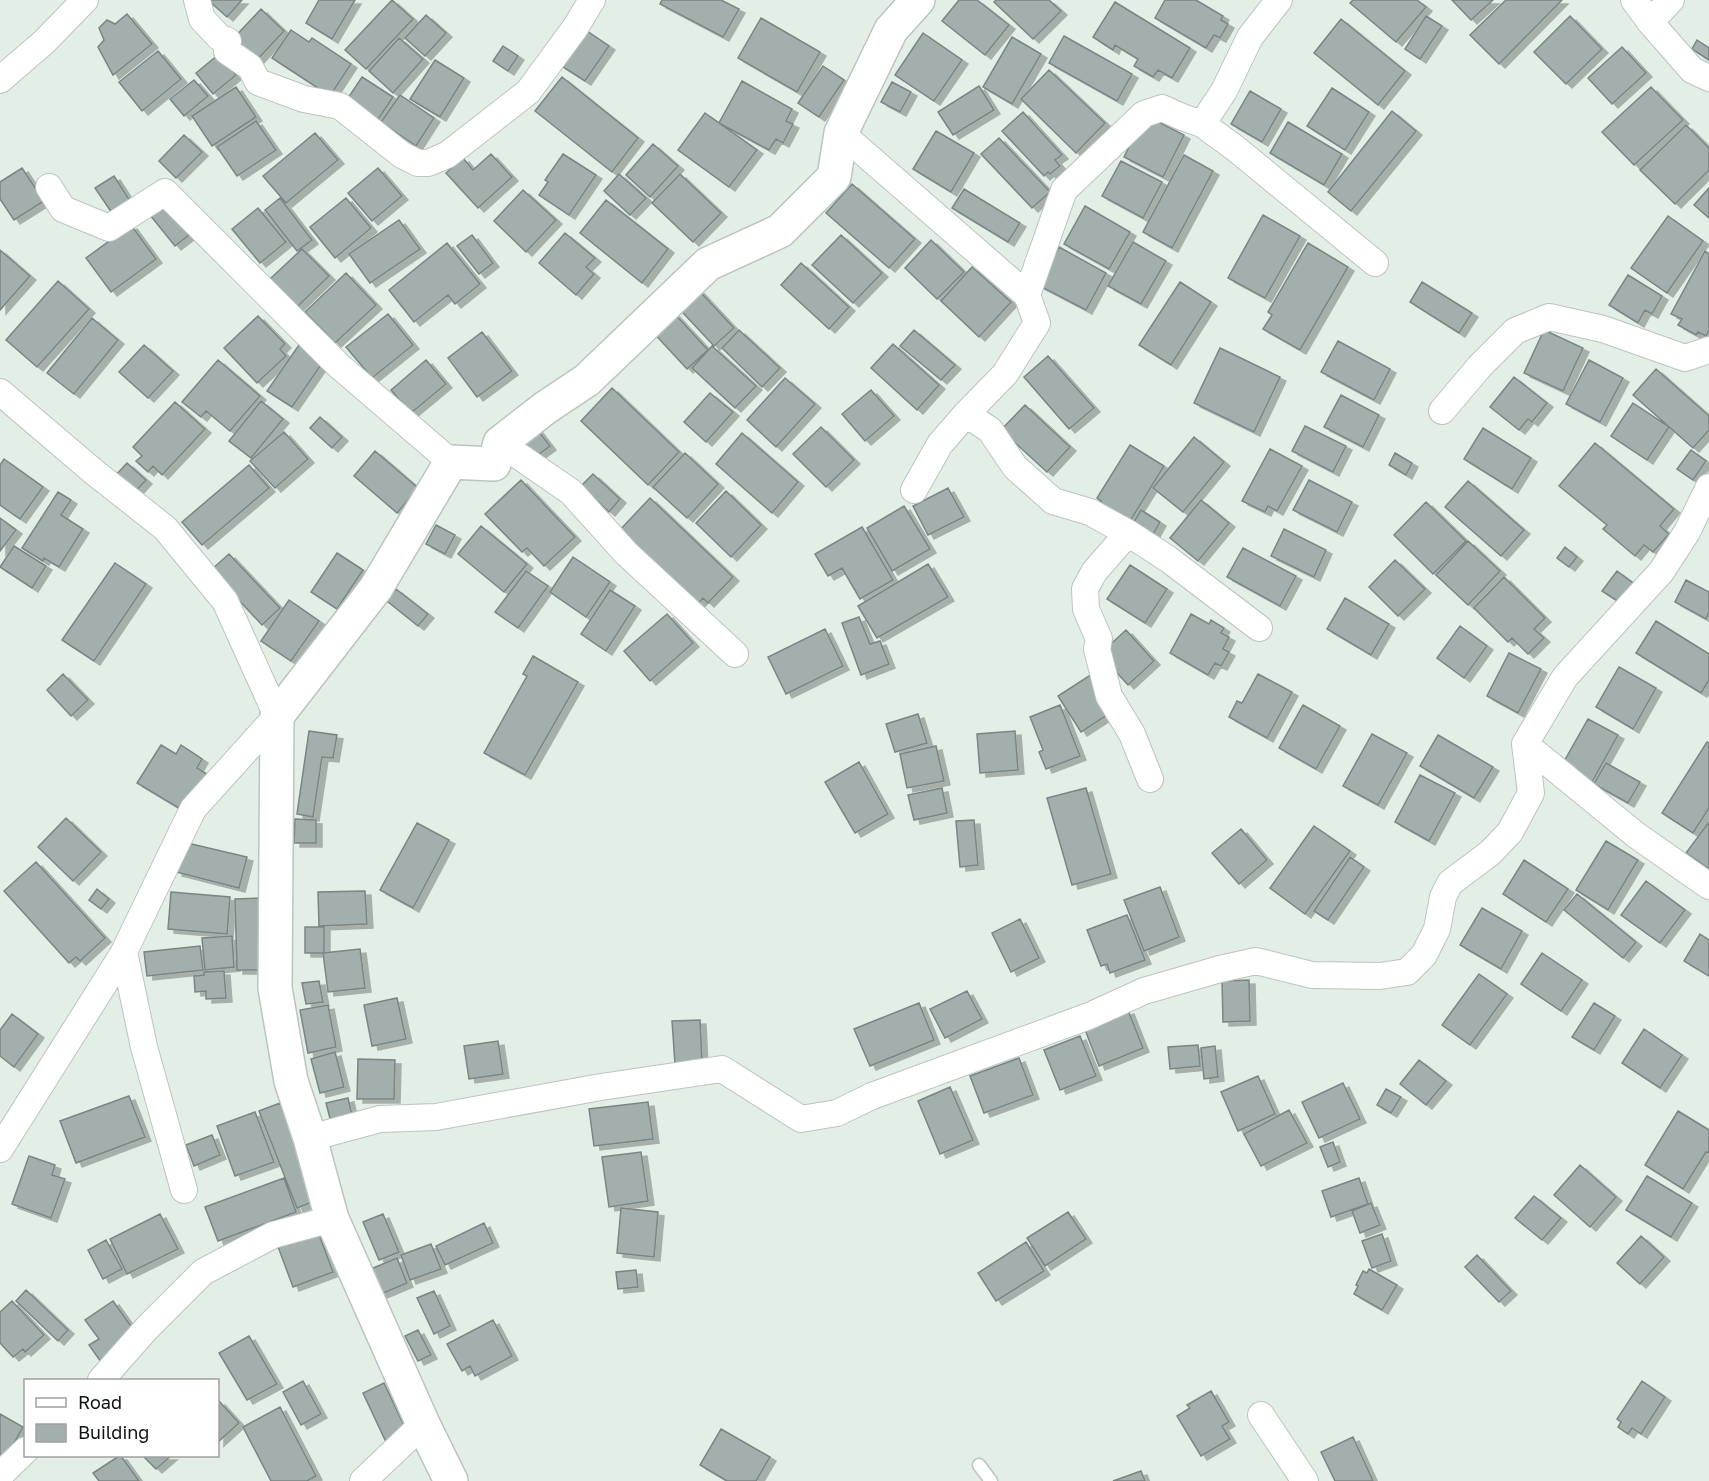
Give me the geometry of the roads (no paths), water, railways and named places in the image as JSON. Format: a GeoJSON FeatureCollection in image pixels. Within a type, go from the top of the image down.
{"type":"FeatureCollection","features":[{"type":"Feature","properties":{"kind":"street"},"geometry":{"type":"LineString","coordinates":[[0,80],[44,42],[85,0]]}},
{"type":"Feature","properties":{"kind":"street"},"geometry":{"type":"LineString","coordinates":[[197,0],[202,20],[219,37],[228,41],[227,51],[250,67],[258,82],[304,99],[340,106],[402,155],[418,163],[428,163],[447,155],[528,92],[576,28],[592,0]]}},
{"type":"Feature","properties":{"kind":"street"},"geometry":{"type":"LineString","coordinates":[[49,187],[63,209],[109,228],[165,192],[338,365],[451,462],[494,464],[500,443],[545,408],[587,380],[708,264],[780,231],[834,177],[841,133],[891,30],[918,0]]}},
{"type":"Feature","properties":{"kind":"street"},"geometry":{"type":"LineString","coordinates":[[1202,124],[1224,92],[1250,37],[1279,0]]}},
{"type":"Feature","properties":{"kind":"street"},"geometry":{"type":"LineString","coordinates":[[1634,0],[1692,70],[1709,78]]}},
{"type":"Feature","properties":{"kind":"street"},"geometry":{"type":"LineString","coordinates":[[1650,22],[1671,0]]}},
{"type":"Feature","properties":{"kind":"street"},"geometry":{"type":"LineString","coordinates":[[1027,295],[1064,190],[1144,114],[1162,108],[1202,124],[1235,148],[1375,263]]}},
{"type":"Feature","properties":{"kind":"street"},"geometry":{"type":"LineString","coordinates":[[841,133],[1027,295],[1037,323],[1005,374],[940,444],[914,490]]}},
{"type":"Feature","properties":{"kind":"street"},"geometry":{"type":"LineString","coordinates":[[1442,411],[1480,366],[1515,331],[1549,316],[1603,329],[1685,358],[1709,350]]}},
{"type":"Feature","properties":{"kind":"street"},"geometry":{"type":"LineString","coordinates":[[0,392],[94,472],[165,528],[225,601],[277,716],[275,988],[291,1081],[310,1138],[332,1219],[423,1424],[451,1481]]}},
{"type":"Feature","properties":{"kind":"street"},"geometry":{"type":"LineString","coordinates":[[966,414],[990,430],[1015,467],[1053,501],[1090,512],[1128,533],[1168,559],[1259,628]]}},
{"type":"Feature","properties":{"kind":"street"},"geometry":{"type":"LineString","coordinates":[[500,443],[571,492],[626,553],[735,654]]}},
{"type":"Feature","properties":{"kind":"street"},"geometry":{"type":"LineString","coordinates":[[0,1149],[124,952],[193,809],[277,716],[376,588],[451,462]]}},
{"type":"Feature","properties":{"kind":"street"},"geometry":{"type":"LineString","coordinates":[[310,1138],[380,1119],[436,1117],[602,1087],[722,1069],[801,1119],[837,1113],[872,1096],[1089,1016],[1144,991],[1220,969],[1256,961],[1312,975],[1380,976],[1407,972],[1424,955],[1437,929],[1443,897],[1450,883],[1490,853],[1510,832],[1531,793],[1525,744],[1565,677],[1661,572],[1687,532],[1709,487]]}},
{"type":"Feature","properties":{"kind":"street"},"geometry":{"type":"LineString","coordinates":[[1128,533],[1094,572],[1085,589],[1086,609],[1099,639],[1097,649],[1109,696],[1132,734],[1150,778]]}},
{"type":"Feature","properties":{"kind":"street"},"geometry":{"type":"LineString","coordinates":[[1525,744],[1636,835],[1709,886]]}},
{"type":"Feature","properties":{"kind":"street"},"geometry":{"type":"LineString","coordinates":[[124,952],[144,1047],[184,1190]]}},
{"type":"Feature","properties":{"kind":"street"},"geometry":{"type":"LineString","coordinates":[[102,1379],[147,1328],[203,1272],[273,1235],[332,1219]]}},
{"type":"Feature","properties":{"kind":"street"},"geometry":{"type":"LineString","coordinates":[[1261,1415],[1305,1481]]}},
{"type":"Feature","properties":{"kind":"street"},"geometry":{"type":"LineString","coordinates":[[363,1481],[423,1424]]}},
{"type":"Feature","properties":{"kind":"street"},"geometry":{"type":"LineString","coordinates":[[0,1475],[24,1452]]}},
{"type":"Feature","properties":{"kind":"lane"},"geometry":{"type":"LineString","coordinates":[[979,1466],[991,1481]]}}]}
